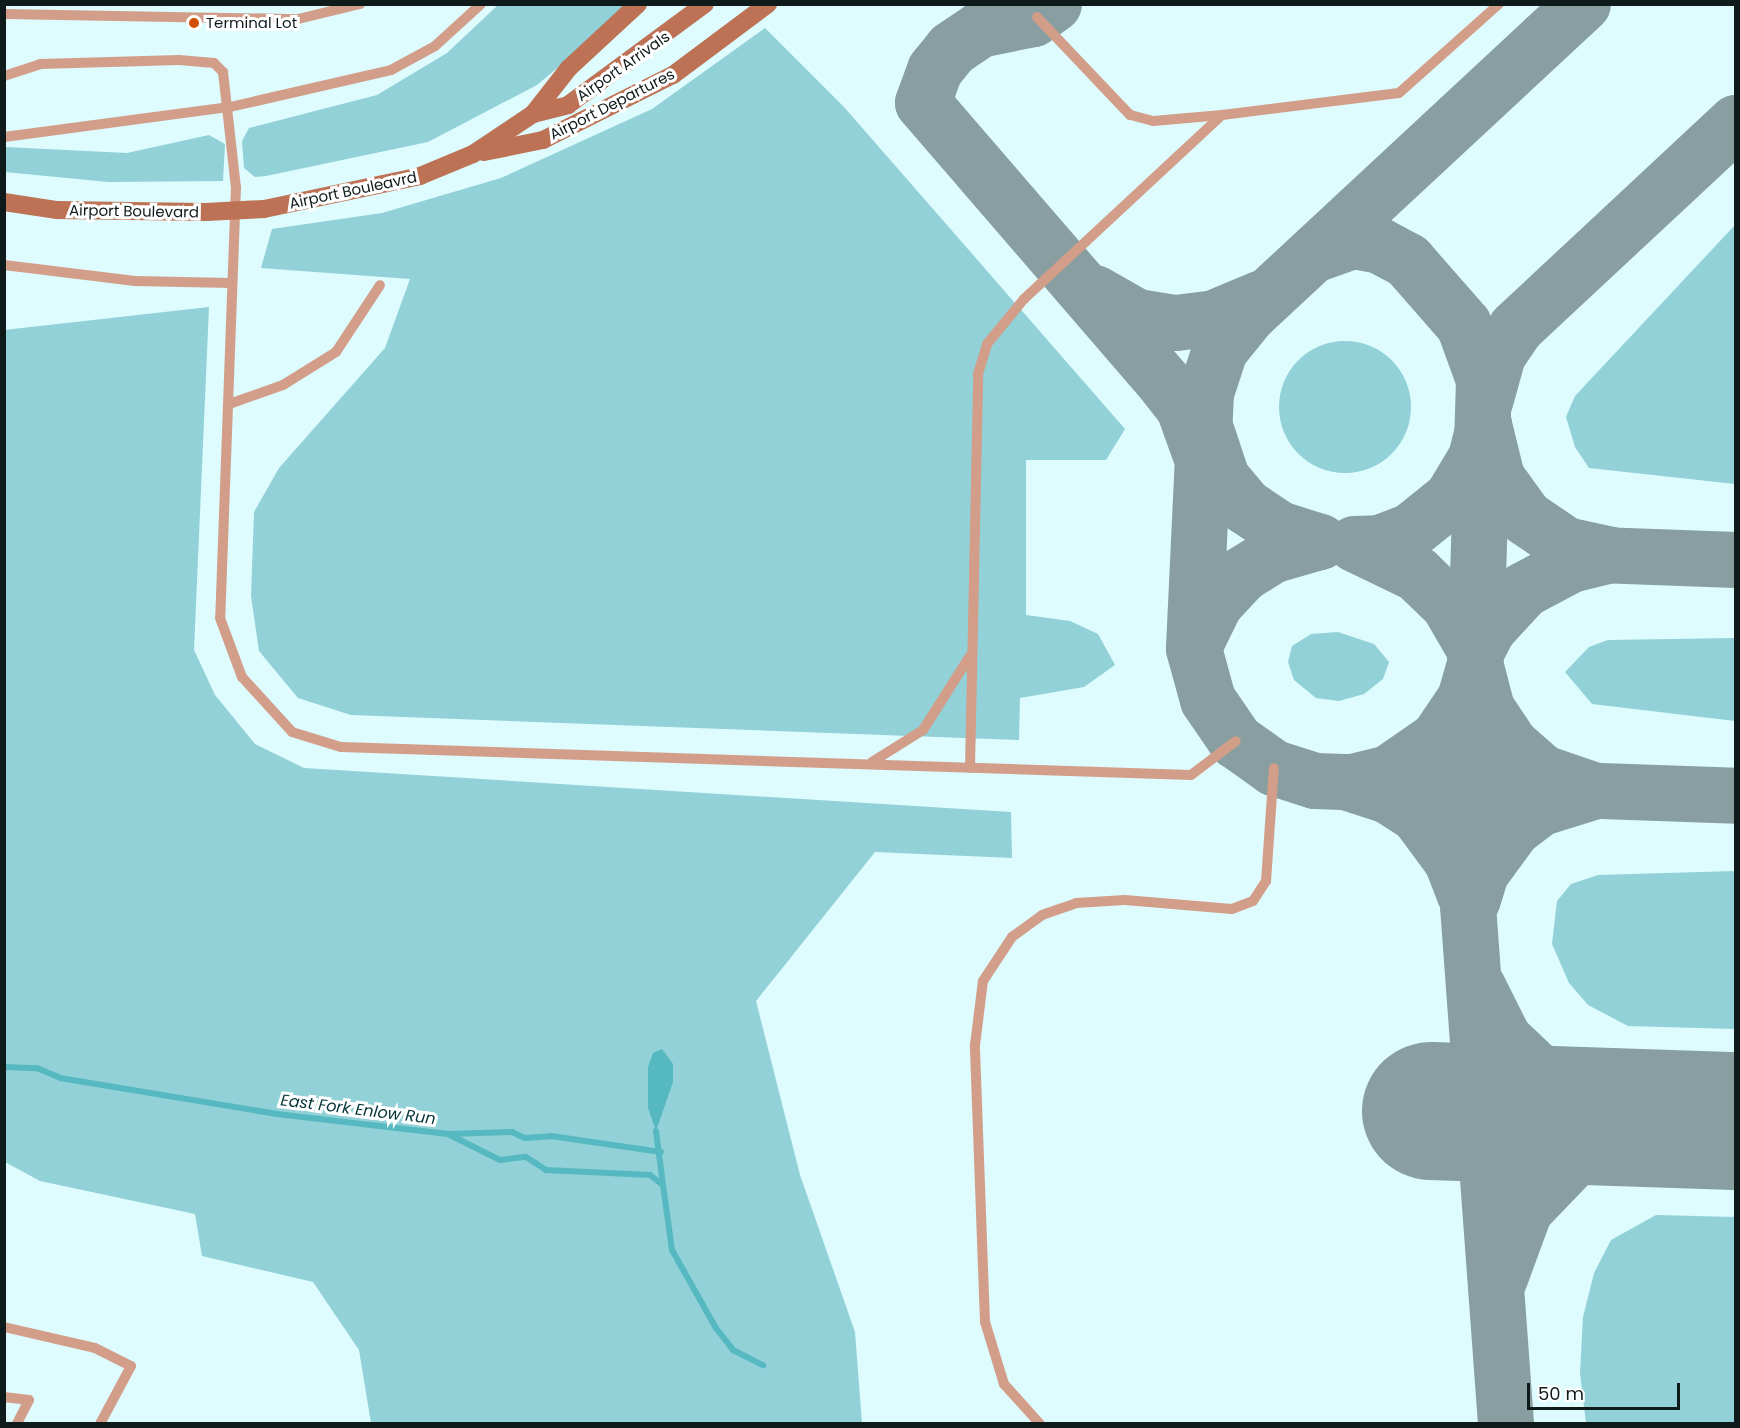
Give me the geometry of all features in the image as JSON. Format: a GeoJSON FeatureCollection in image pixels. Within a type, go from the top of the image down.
{"type":"FeatureCollection","features":[{"type":"Feature","properties":{"kind":"street"},"geometry":{"type":"LineString","coordinates":[[533,114],[569,68],[638,4]]}},
{"type":"Feature","properties":{"kind":"street","name":"Airport Arrivals"},"geometry":{"type":"LineString","coordinates":[[473,154],[533,114],[568,105],[705,4]]}},
{"type":"Feature","properties":{"kind":"street","name":"Airport Departures"},"geometry":{"type":"LineString","coordinates":[[473,154],[543,140],[673,75],[768,4]]}},
{"type":"Feature","properties":{"kind":"street","name":"Airport Bouleavrd"},"geometry":{"type":"LineString","coordinates":[[264,208],[420,176],[473,154]]}},
{"type":"Feature","properties":{"kind":"street","name":"Airport Boulevard"},"geometry":{"type":"LineString","coordinates":[[4,202],[57,210],[206,212],[264,208]]}},
{"type":"Feature","properties":{"kind":"lane"},"geometry":{"type":"LineString","coordinates":[[4,14],[298,19],[360,4]]}},
{"type":"Feature","properties":{"kind":"lane"},"geometry":{"type":"LineString","coordinates":[[4,137],[230,107],[391,70],[435,46],[481,4]]}},
{"type":"Feature","properties":{"kind":"lane"},"geometry":{"type":"LineString","coordinates":[[1037,17],[1130,115],[1153,121],[1222,115],[1399,93],[1499,4]]}},
{"type":"Feature","properties":{"kind":"lane"},"geometry":{"type":"LineString","coordinates":[[4,76],[40,64],[214,63],[223,72],[230,107],[236,187],[231,283],[232,403],[220,618],[242,677],[292,732],[341,747],[1191,775],[1236,741]]}},
{"type":"Feature","properties":{"kind":"lane"},"geometry":{"type":"LineString","coordinates":[[970,768],[978,374],[987,344],[1024,299],[1222,115]]}},
{"type":"Feature","properties":{"kind":"lane"},"geometry":{"type":"LineString","coordinates":[[4,265],[135,281],[231,283]]}},
{"type":"Feature","properties":{"kind":"lane"},"geometry":{"type":"LineString","coordinates":[[232,403],[283,385],[336,352],[380,285]]}},
{"type":"Feature","properties":{"kind":"lane"},"geometry":{"type":"LineString","coordinates":[[866,764],[894,753],[923,730],[950,695],[973,650]]}},
{"type":"Feature","properties":{"kind":"lane"},"geometry":{"type":"LineString","coordinates":[[1040,1424],[1004,1384],[985,1322],[975,1046],[983,981],[1012,937],[1041,915],[1076,903],[1125,900],[1232,909],[1253,901],[1266,881],[1274,768]]}},
{"type":"Feature","properties":{"kind":"lane"},"geometry":{"type":"LineString","coordinates":[[4,1327],[95,1348],[131,1366],[100,1424]]}},
{"type":"Feature","properties":{"kind":"lane"},"geometry":{"type":"LineString","coordinates":[[4,1397],[28,1400],[17,1424]]}},
{"type":"Feature","properties":{"kind":"shaded area"},"geometry":{"type":"Polygon","coordinates":[[[498,5],[632,5],[537,85],[428,142],[266,176],[255,177],[244,168],[242,141],[249,128],[377,95],[447,53],[498,5]]]}},
{"type":"Feature","properties":{"kind":"shaded area"},"geometry":{"type":"Polygon","coordinates":[[[765,28],[844,107],[1125,429],[1106,460],[1026,460],[1026,615],[1070,621],[1098,634],[1115,665],[1084,687],[1020,698],[1019,740],[351,715],[298,698],[259,651],[251,596],[254,512],[279,468],[385,348],[410,279],[261,268],[272,229],[382,213],[501,178],[652,109],[765,28]]]}},
{"type":"Feature","properties":{"kind":"shaded area"},"geometry":{"type":"Polygon","coordinates":[[[209,135],[225,144],[223,181],[108,182],[5,172],[5,147],[127,153],[209,135]]]}},
{"type":"Feature","properties":{"kind":"shaded area"},"geometry":{"type":"Polygon","coordinates":[[[1735,225],[1735,484],[1589,468],[1575,447],[1566,417],[1575,396],[1735,225]]]}},
{"type":"Feature","properties":{"kind":"shaded area"},"geometry":{"type":"Polygon","coordinates":[[[209,307],[194,650],[215,695],[255,744],[304,768],[1011,812],[1012,858],[875,852],[756,1001],[800,1175],[855,1332],[862,1423],[371,1423],[359,1350],[313,1282],[202,1256],[195,1214],[40,1181],[5,1162],[4,330],[209,307]]]}},
{"type":"Feature","properties":{"kind":"shaded area"},"geometry":{"type":"Polygon","coordinates":[[[1345,341],[1370,346],[1382,352],[1400,370],[1406,382],[1411,407],[1406,432],[1400,444],[1382,462],[1370,468],[1345,473],[1320,468],[1308,462],[1290,444],[1284,432],[1279,407],[1284,382],[1290,370],[1308,352],[1320,346],[1345,341]]]}},
{"type":"Feature","properties":{"kind":"shaded area"},"geometry":{"type":"Polygon","coordinates":[[[1338,632],[1374,644],[1389,662],[1383,679],[1364,694],[1339,701],[1316,698],[1294,680],[1288,662],[1292,646],[1311,634],[1338,632]]]}},
{"type":"Feature","properties":{"kind":"shaded area"},"geometry":{"type":"Polygon","coordinates":[[[1735,638],[1735,721],[1592,704],[1565,672],[1589,647],[1608,640],[1735,638]]]}},
{"type":"Feature","properties":{"kind":"shaded area"},"geometry":{"type":"Polygon","coordinates":[[[1735,871],[1735,1029],[1628,1026],[1588,1005],[1569,983],[1552,944],[1557,901],[1571,884],[1598,875],[1735,871]]]}},
{"type":"Feature","properties":{"kind":"shaded area"},"geometry":{"type":"Polygon","coordinates":[[[662,1049],[673,1064],[673,1082],[656,1131],[648,1108],[648,1067],[653,1053],[662,1049]]]}},
{"type":"Feature","properties":{"kind":"shaded area"},"geometry":{"type":"Polygon","coordinates":[[[1656,1215],[1735,1217],[1735,1423],[1586,1423],[1580,1373],[1583,1317],[1594,1273],[1611,1240],[1656,1215]]]}},
{"type":"Feature","properties":{"kind":"waterway","name":"East Fork Enlow Run"},"geometry":{"type":"LineString","coordinates":[[4,1067],[37,1068],[60,1078],[277,1114],[448,1134],[500,1160],[526,1157],[546,1170],[650,1175],[663,1185],[672,1250],[716,1328],[733,1350],[763,1365]]}},
{"type":"Feature","properties":{"kind":"waterway"},"geometry":{"type":"LineString","coordinates":[[656,1131],[663,1185]]}},
{"type":"Feature","properties":{"kind":"waterway"},"geometry":{"type":"LineString","coordinates":[[449,1134],[512,1132],[525,1138],[551,1136],[661,1152]]}},
{"type":"Feature","properties":{"kind":"taxiway"},"geometry":{"type":"LineString","coordinates":[[1054,4],[1033,19],[980,30],[952,49],[935,70],[923,103],[1166,385],[1184,408],[1200,453]]}},
{"type":"Feature","properties":{"kind":"taxiway"},"geometry":{"type":"LineString","coordinates":[[1583,4],[1251,312],[1220,350],[1206,393],[1194,649],[1208,700],[1236,741],[1274,768],[1315,781],[1736,796]]}},
{"type":"Feature","properties":{"kind":"taxiway"},"geometry":{"type":"LineString","coordinates":[[1485,402],[1498,355],[1516,328],[1736,123]]}},
{"type":"Feature","properties":{"kind":"taxiway"},"geometry":{"type":"LineString","coordinates":[[1314,255],[1353,241],[1380,246],[1408,261],[1464,325],[1484,380],[1468,906],[1506,1424]]}},
{"type":"Feature","properties":{"kind":"taxiway"},"geometry":{"type":"LineString","coordinates":[[1095,293],[1137,317],[1176,323],[1214,318],[1262,298]]}},
{"type":"Feature","properties":{"kind":"taxiway"},"geometry":{"type":"LineString","coordinates":[[1475,650],[1449,605],[1417,574],[1355,544],[1380,543],[1411,531],[1452,498],[1476,458],[1484,425],[1497,478],[1526,518],[1566,545],[1611,555],[1571,565],[1524,590],[1488,629],[1475,654]]}},
{"type":"Feature","properties":{"kind":"taxiway"},"geometry":{"type":"LineString","coordinates":[[1196,643],[1215,604],[1243,574],[1274,555],[1320,542],[1279,529],[1246,507],[1222,478],[1207,433]]}},
{"type":"Feature","properties":{"kind":"taxiway"},"geometry":{"type":"LineString","coordinates":[[1572,554],[1736,560]]}},
{"type":"Feature","properties":{"kind":"taxiway"},"geometry":{"type":"LineString","coordinates":[[1465,895],[1452,861],[1418,815],[1389,796],[1349,783],[1389,773],[1438,739],[1465,699],[1475,663],[1487,709],[1511,745],[1543,773],[1596,791],[1541,808],[1514,828],[1481,873],[1473,900]]}},
{"type":"Feature","properties":{"kind":"taxiway"},"geometry":{"type":"LineString","coordinates":[[1478,987],[1504,1039],[1544,1077],[1598,1106],[1664,1119]]}},
{"type":"Feature","properties":{"kind":"taxiway"},"geometry":{"type":"LineString","coordinates":[[1500,1278],[1525,1210],[1574,1159],[1632,1131],[1704,1120]]}},
{"type":"Feature","properties":{"kind":"runway"},"geometry":{"type":"LineString","coordinates":[[1431,1111],[1736,1121]]}},
{"type":"Feature","properties":{"kind":"place","name":"Terminal Lot"},"geometry":{"type":"Point","coordinates":[194,23]}}]}
